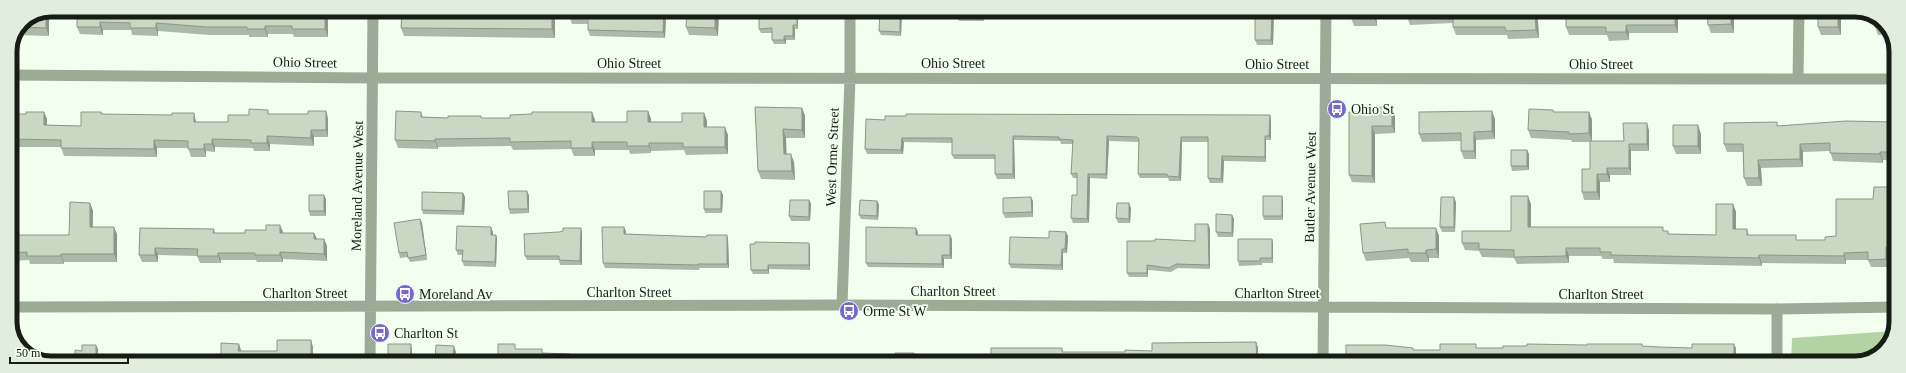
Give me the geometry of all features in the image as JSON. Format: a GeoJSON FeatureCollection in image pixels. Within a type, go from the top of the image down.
{"type":"FeatureCollection","features":[{"type":"Feature","properties":{"kind":"street","name":"Moreland Avenue West"},"geometry":{"type":"LineString","coordinates":[[370,356],[373,17]]}},
{"type":"Feature","properties":{"kind":"street","name":"West Orme Street"},"geometry":{"type":"LineString","coordinates":[[842,306],[850,78],[850,17]]}},
{"type":"Feature","properties":{"kind":"street","name":"Butler Avenue West"},"geometry":{"type":"LineString","coordinates":[[1323,356],[1326,17]]}},
{"type":"Feature","properties":{"kind":"street"},"geometry":{"type":"LineString","coordinates":[[1798,79],[1799,17]]}},
{"type":"Feature","properties":{"kind":"street","name":"Ohio Street"},"geometry":{"type":"LineString","coordinates":[[17,75],[372,78],[1889,79]]}},
{"type":"Feature","properties":{"kind":"street","name":"Charlton Street"},"geometry":{"type":"LineString","coordinates":[[17,308],[842,306],[1777,309],[1889,307]]}},
{"type":"Feature","properties":{"kind":"street"},"geometry":{"type":"LineString","coordinates":[[1776,356],[1777,309]]}},
{"type":"Feature","properties":{"kind":"green space"},"geometry":{"type":"Polygon","coordinates":[[[1887,331],[1882,343],[1877,348],[1868,353],[1855,356],[1791,356],[1792,338],[1887,331]]]}},
{"type":"Feature","properties":{"kind":"building"},"geometry":{"type":"Polygon","coordinates":[[[77,17],[325,17],[325,29],[292,29],[292,26],[265,26],[265,29],[247,29],[247,27],[207,27],[156,23],[156,28],[130,28],[130,23],[100,22],[100,27],[77,27],[77,17]]]}},
{"type":"Feature","properties":{"kind":"building"},"geometry":{"type":"Polygon","coordinates":[[[402,17],[552,17],[552,29],[401,28],[402,17]]]}},
{"type":"Feature","properties":{"kind":"building"},"geometry":{"type":"Polygon","coordinates":[[[664,17],[663,32],[588,30],[588,18],[570,18],[664,17]]]}},
{"type":"Feature","properties":{"kind":"building"},"geometry":{"type":"Polygon","coordinates":[[[687,17],[715,17],[715,28],[686,27],[687,17]]]}},
{"type":"Feature","properties":{"kind":"building"},"geometry":{"type":"Polygon","coordinates":[[[759,17],[797,17],[797,25],[793,25],[793,36],[784,36],[784,40],[772,40],[772,28],[759,29],[759,17]]]}},
{"type":"Feature","properties":{"kind":"building"},"geometry":{"type":"Polygon","coordinates":[[[880,17],[900,17],[900,32],[879,31],[880,17]]]}},
{"type":"Feature","properties":{"kind":"building"},"geometry":{"type":"Polygon","coordinates":[[[1255,17],[1272,17],[1271,40],[1255,40],[1255,17]]]}},
{"type":"Feature","properties":{"kind":"building"},"geometry":{"type":"Polygon","coordinates":[[[1351,17],[1374,17],[1351,18],[1351,17]]]}},
{"type":"Feature","properties":{"kind":"building"},"geometry":{"type":"Polygon","coordinates":[[[1453,17],[1535,17],[1536,30],[1506,31],[1505,27],[1453,27],[1453,17]]]}},
{"type":"Feature","properties":{"kind":"building"},"geometry":{"type":"Polygon","coordinates":[[[1566,17],[1675,17],[1675,25],[1626,25],[1626,32],[1606,32],[1606,27],[1566,27],[1566,17]]]}},
{"type":"Feature","properties":{"kind":"building"},"geometry":{"type":"Polygon","coordinates":[[[1707,17],[1731,17],[1731,24],[1708,25],[1707,17]]]}},
{"type":"Feature","properties":{"kind":"building"},"geometry":{"type":"Polygon","coordinates":[[[1818,17],[1838,17],[1838,27],[1818,27],[1818,17]]]}},
{"type":"Feature","properties":{"kind":"building"},"geometry":{"type":"Polygon","coordinates":[[[46,18],[46,28],[27,27],[38,20],[46,18]]]}},
{"type":"Feature","properties":{"kind":"building"},"geometry":{"type":"Polygon","coordinates":[[[755,107],[802,108],[802,130],[783,129],[784,154],[791,154],[792,171],[758,171],[755,107]]]}},
{"type":"Feature","properties":{"kind":"building"},"geometry":{"type":"Polygon","coordinates":[[[1371,107],[1392,107],[1392,126],[1372,126],[1372,176],[1349,175],[1349,112],[1371,112],[1371,107]]]}},
{"type":"Feature","properties":{"kind":"building"},"geometry":{"type":"Polygon","coordinates":[[[249,109],[268,110],[268,114],[308,114],[308,111],[326,111],[326,130],[311,130],[311,138],[267,136],[267,143],[251,143],[251,140],[212,139],[212,144],[204,144],[204,149],[188,149],[188,141],[154,140],[154,149],[61,148],[61,140],[17,139],[17,114],[26,114],[26,112],[44,112],[44,125],[81,126],[81,112],[101,112],[101,114],[172,115],[172,113],[194,113],[194,122],[228,122],[228,115],[249,115],[249,109]]]}},
{"type":"Feature","properties":{"kind":"building"},"geometry":{"type":"Polygon","coordinates":[[[1529,109],[1553,110],[1553,112],[1589,112],[1589,133],[1569,134],[1569,132],[1528,130],[1529,109]]]}},
{"type":"Feature","properties":{"kind":"building"},"geometry":{"type":"Polygon","coordinates":[[[396,111],[421,112],[421,117],[448,118],[448,116],[481,116],[481,118],[510,118],[510,115],[532,114],[532,112],[592,112],[592,122],[627,122],[627,111],[648,111],[648,122],[682,122],[682,113],[704,113],[704,127],[725,127],[725,147],[683,147],[683,143],[649,143],[649,146],[627,146],[627,142],[592,142],[592,148],[571,148],[571,141],[510,142],[510,138],[435,139],[435,141],[395,140],[396,111]]]}},
{"type":"Feature","properties":{"kind":"building"},"geometry":{"type":"Polygon","coordinates":[[[1492,111],[1492,131],[1474,132],[1474,151],[1461,151],[1461,133],[1419,134],[1419,112],[1492,111]]]}},
{"type":"Feature","properties":{"kind":"building"},"geometry":{"type":"Polygon","coordinates":[[[906,114],[1270,115],[1269,136],[1265,136],[1265,157],[1222,156],[1221,179],[1208,178],[1208,137],[1181,137],[1179,177],[1167,176],[1167,174],[1138,174],[1139,139],[1137,137],[1107,136],[1106,174],[1088,174],[1087,219],[1071,218],[1072,195],[1077,195],[1077,173],[1071,174],[1073,140],[1059,139],[1059,137],[1013,136],[1013,174],[995,174],[995,155],[952,155],[952,138],[902,138],[901,150],[865,149],[866,119],[885,120],[885,116],[906,116],[906,114]]]}},
{"type":"Feature","properties":{"kind":"building"},"geometry":{"type":"Polygon","coordinates":[[[1846,121],[1889,122],[1889,152],[1880,152],[1880,154],[1830,153],[1830,143],[1800,144],[1800,159],[1758,160],[1759,178],[1744,178],[1743,144],[1724,144],[1724,123],[1777,122],[1777,126],[1846,121]]]}},
{"type":"Feature","properties":{"kind":"building"},"geometry":{"type":"Polygon","coordinates":[[[1623,123],[1647,123],[1647,144],[1629,144],[1629,168],[1607,168],[1607,174],[1597,174],[1597,192],[1582,192],[1582,169],[1590,169],[1590,141],[1624,141],[1623,123]]]}},
{"type":"Feature","properties":{"kind":"building"},"geometry":{"type":"Polygon","coordinates":[[[1673,125],[1698,125],[1698,146],[1673,146],[1673,125]]]}},
{"type":"Feature","properties":{"kind":"building"},"geometry":{"type":"Polygon","coordinates":[[[1511,150],[1527,150],[1527,166],[1511,166],[1511,150]]]}},
{"type":"Feature","properties":{"kind":"building"},"geometry":{"type":"Polygon","coordinates":[[[1874,187],[1889,187],[1889,247],[1886,247],[1886,259],[1868,260],[1868,252],[1844,253],[1844,256],[1759,255],[1759,258],[1611,255],[1611,252],[1600,252],[1600,248],[1566,248],[1566,256],[1514,257],[1514,250],[1479,249],[1479,243],[1462,243],[1462,231],[1511,231],[1511,196],[1528,196],[1528,227],[1663,227],[1663,231],[1668,231],[1668,234],[1716,235],[1716,204],[1733,204],[1733,229],[1747,229],[1747,235],[1796,235],[1796,240],[1825,240],[1825,237],[1836,236],[1836,199],[1873,199],[1874,187]]]}},
{"type":"Feature","properties":{"kind":"building"},"geometry":{"type":"Polygon","coordinates":[[[508,191],[527,191],[528,209],[509,209],[508,191]]]}},
{"type":"Feature","properties":{"kind":"building"},"geometry":{"type":"Polygon","coordinates":[[[704,191],[721,191],[721,209],[704,209],[704,191]]]}},
{"type":"Feature","properties":{"kind":"building"},"geometry":{"type":"Polygon","coordinates":[[[422,192],[463,193],[462,211],[422,210],[422,192]]]}},
{"type":"Feature","properties":{"kind":"building"},"geometry":{"type":"Polygon","coordinates":[[[309,195],[324,195],[324,211],[309,211],[309,195]]]}},
{"type":"Feature","properties":{"kind":"building"},"geometry":{"type":"Polygon","coordinates":[[[1263,196],[1282,196],[1282,216],[1263,216],[1263,196]]]}},
{"type":"Feature","properties":{"kind":"building"},"geometry":{"type":"Polygon","coordinates":[[[1031,197],[1032,212],[1003,213],[1003,198],[1031,197]]]}},
{"type":"Feature","properties":{"kind":"building"},"geometry":{"type":"Polygon","coordinates":[[[1441,197],[1454,197],[1454,227],[1440,227],[1441,197]]]}},
{"type":"Feature","properties":{"kind":"building"},"geometry":{"type":"Polygon","coordinates":[[[790,200],[809,200],[809,217],[789,216],[790,200]]]}},
{"type":"Feature","properties":{"kind":"building"},"geometry":{"type":"Polygon","coordinates":[[[860,200],[877,201],[877,216],[859,215],[860,200]]]}},
{"type":"Feature","properties":{"kind":"building"},"geometry":{"type":"Polygon","coordinates":[[[70,202],[90,203],[90,227],[114,227],[114,254],[61,254],[61,256],[27,256],[27,252],[17,253],[17,235],[69,235],[70,202]]]}},
{"type":"Feature","properties":{"kind":"building"},"geometry":{"type":"Polygon","coordinates":[[[1117,203],[1129,203],[1129,219],[1116,218],[1117,203]]]}},
{"type":"Feature","properties":{"kind":"building"},"geometry":{"type":"Polygon","coordinates":[[[1216,214],[1232,215],[1232,233],[1216,232],[1216,214]]]}},
{"type":"Feature","properties":{"kind":"building"},"geometry":{"type":"Polygon","coordinates":[[[420,219],[426,255],[408,258],[407,252],[399,253],[394,223],[420,219]]]}},
{"type":"Feature","properties":{"kind":"building"},"geometry":{"type":"Polygon","coordinates":[[[1385,222],[1386,228],[1436,228],[1436,249],[1426,250],[1426,253],[1408,253],[1408,249],[1363,253],[1360,224],[1385,222]]]}},
{"type":"Feature","properties":{"kind":"building"},"geometry":{"type":"Polygon","coordinates":[[[1195,224],[1208,224],[1209,265],[1176,264],[1169,268],[1147,265],[1147,273],[1127,273],[1127,241],[1155,241],[1155,239],[1195,241],[1195,224]]]}},
{"type":"Feature","properties":{"kind":"building"},"geometry":{"type":"Polygon","coordinates":[[[266,225],[280,225],[280,233],[314,233],[314,239],[324,239],[324,254],[280,252],[280,255],[218,253],[218,256],[197,256],[198,249],[155,248],[155,255],[139,255],[140,228],[214,229],[213,233],[245,233],[245,230],[266,230],[266,225]]]}},
{"type":"Feature","properties":{"kind":"building"},"geometry":{"type":"Polygon","coordinates":[[[457,226],[491,227],[491,235],[496,235],[495,262],[462,261],[463,250],[456,250],[457,226]]]}},
{"type":"Feature","properties":{"kind":"building"},"geometry":{"type":"Polygon","coordinates":[[[602,227],[624,227],[624,234],[706,237],[707,235],[727,235],[727,264],[698,265],[603,263],[602,227]]]}},
{"type":"Feature","properties":{"kind":"building"},"geometry":{"type":"Polygon","coordinates":[[[866,227],[916,228],[916,235],[950,235],[950,255],[942,255],[942,264],[866,263],[866,227]]]}},
{"type":"Feature","properties":{"kind":"building"},"geometry":{"type":"Polygon","coordinates":[[[563,228],[581,228],[580,261],[559,260],[559,256],[525,256],[524,234],[559,232],[563,231],[563,228]]]}},
{"type":"Feature","properties":{"kind":"building"},"geometry":{"type":"Polygon","coordinates":[[[1049,231],[1066,232],[1065,249],[1062,249],[1061,265],[1009,264],[1010,237],[1049,238],[1049,231]]]}},
{"type":"Feature","properties":{"kind":"building"},"geometry":{"type":"Polygon","coordinates":[[[1238,239],[1272,239],[1272,258],[1260,258],[1260,261],[1238,261],[1238,239]]]}},
{"type":"Feature","properties":{"kind":"building"},"geometry":{"type":"Polygon","coordinates":[[[755,242],[809,243],[809,265],[768,265],[768,270],[751,270],[750,244],[755,244],[755,242]]]}},
{"type":"Feature","properties":{"kind":"building"},"geometry":{"type":"Polygon","coordinates":[[[277,340],[311,340],[311,356],[221,356],[221,343],[239,344],[238,351],[277,351],[277,340]]]}},
{"type":"Feature","properties":{"kind":"building"},"geometry":{"type":"Polygon","coordinates":[[[1256,342],[1257,356],[991,356],[991,348],[1062,348],[1062,352],[1125,352],[1125,350],[1152,351],[1152,343],[1256,342]]]}},
{"type":"Feature","properties":{"kind":"building"},"geometry":{"type":"Polygon","coordinates":[[[388,344],[411,344],[410,356],[388,356],[388,344]]]}},
{"type":"Feature","properties":{"kind":"building"},"geometry":{"type":"Polygon","coordinates":[[[498,344],[515,344],[515,349],[542,349],[542,353],[570,354],[570,356],[482,356],[498,355],[498,344]]]}},
{"type":"Feature","properties":{"kind":"building"},"geometry":{"type":"Polygon","coordinates":[[[1440,344],[1476,344],[1476,348],[1503,348],[1503,346],[1527,346],[1527,344],[1642,344],[1642,346],[1692,348],[1692,344],[1734,344],[1734,356],[1346,356],[1346,345],[1385,345],[1413,348],[1413,350],[1440,350],[1440,344]]]}},
{"type":"Feature","properties":{"kind":"building"},"geometry":{"type":"Polygon","coordinates":[[[82,345],[96,345],[96,356],[75,356],[75,350],[82,351],[82,345]]]}},
{"type":"Feature","properties":{"kind":"building"},"geometry":{"type":"Polygon","coordinates":[[[436,345],[454,346],[453,356],[435,356],[436,345]]]}},
{"type":"Feature","properties":{"kind":"building"},"geometry":{"type":"Polygon","coordinates":[[[895,353],[914,353],[914,356],[895,356],[895,353]]]}},
{"type":"Feature","properties":{"kind":"building"},"geometry":{"type":"Polygon","coordinates":[[[950,355],[991,356],[950,356],[950,355]]]}},
{"type":"Feature","properties":{"kind":"place","name":"Ohio St"},"geometry":{"type":"Point","coordinates":[1337,109]}},
{"type":"Feature","properties":{"kind":"place","name":"Moreland Av"},"geometry":{"type":"Point","coordinates":[405,294]}},
{"type":"Feature","properties":{"kind":"place","name":"Orme St W"},"geometry":{"type":"Point","coordinates":[849,311]}},
{"type":"Feature","properties":{"kind":"place","name":"Charlton St"},"geometry":{"type":"Point","coordinates":[380,333]}}]}
